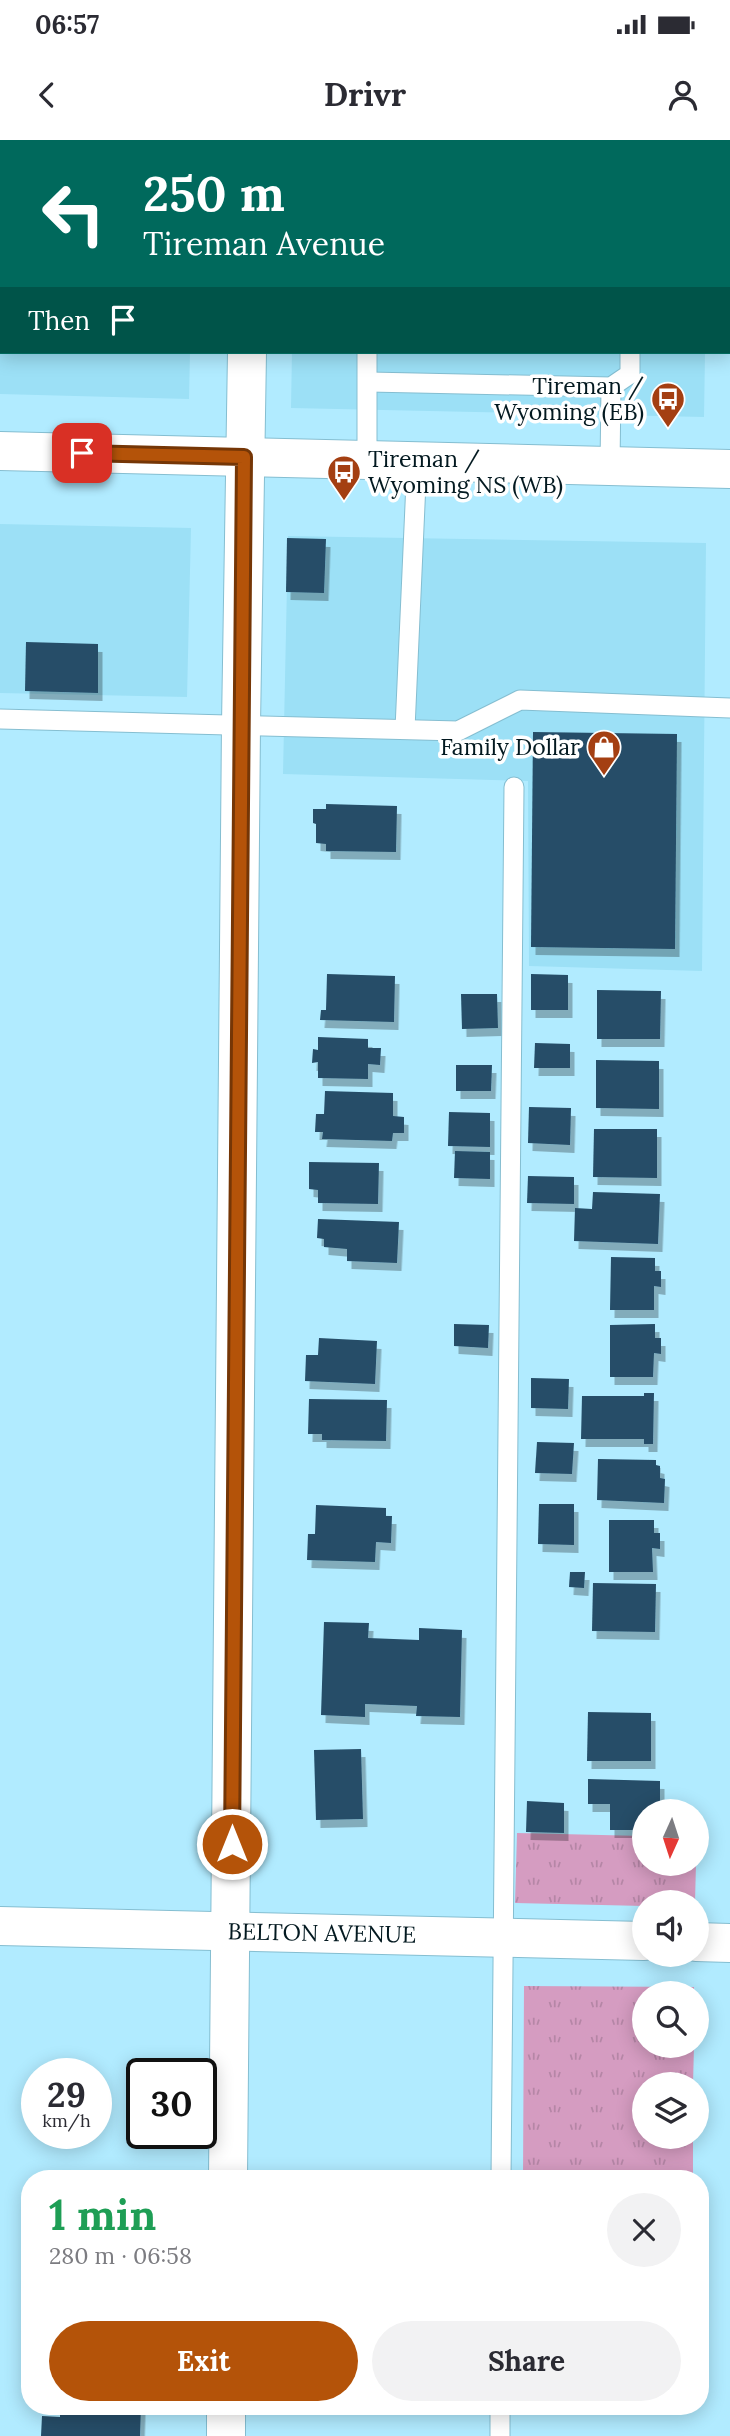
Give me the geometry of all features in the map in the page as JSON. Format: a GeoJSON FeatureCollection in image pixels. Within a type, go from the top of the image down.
{"type":"FeatureCollection","features":[{"type":"Feature","properties":{"kind":"street"},"geometry":{"type":"LineString","coordinates":[[229,2170],[241,725],[247,354]]}},
{"type":"Feature","properties":{"kind":"street"},"geometry":{"type":"LineString","coordinates":[[0,451],[730,469]]}},
{"type":"Feature","properties":{"kind":"street","name":"BELTON AVENUE"},"geometry":{"type":"LineString","coordinates":[[0,1926],[632,1941]]}},
{"type":"Feature","properties":{"kind":"street"},"geometry":{"type":"LineString","coordinates":[[709,1942],[730,1943]]}},
{"type":"Feature","properties":{"kind":"street"},"geometry":{"type":"LineString","coordinates":[[226,2415],[226,2436]]}},
{"type":"Feature","properties":{"kind":"lane"},"geometry":{"type":"LineString","coordinates":[[367,354],[367,459]]}},
{"type":"Feature","properties":{"kind":"lane"},"geometry":{"type":"LineString","coordinates":[[369,382],[611,387],[630,374],[630,354]]}},
{"type":"Feature","properties":{"kind":"lane"},"geometry":{"type":"LineString","coordinates":[[610,466],[611,387]]}},
{"type":"Feature","properties":{"kind":"lane"},"geometry":{"type":"LineString","coordinates":[[405,729],[417,460]]}},
{"type":"Feature","properties":{"kind":"lane"},"geometry":{"type":"LineString","coordinates":[[0,719],[458,731],[520,700],[730,708]]}},
{"type":"Feature","properties":{"kind":"lane"},"geometry":{"type":"LineString","coordinates":[[501,2170],[514,787]]}},
{"type":"Feature","properties":{"kind":"lane"},"geometry":{"type":"LineString","coordinates":[[500,2415],[500,2436]]}},
{"type":"Feature","properties":{"kind":"shaded area"},"geometry":{"type":"Polygon","coordinates":[[[0,354],[190,354],[189,399],[0,394],[0,354]]]}},
{"type":"Feature","properties":{"kind":"shaded area"},"geometry":{"type":"Polygon","coordinates":[[[292,354],[705,354],[704,417],[291,408],[292,354]]]}},
{"type":"Feature","properties":{"kind":"shaded area"},"geometry":{"type":"Polygon","coordinates":[[[0,524],[191,528],[187,697],[0,693],[0,524]]]}},
{"type":"Feature","properties":{"kind":"shaded area"},"geometry":{"type":"Polygon","coordinates":[[[288,536],[706,543],[702,971],[529,966],[528,781],[283,774],[288,536]]]}},
{"type":"Feature","properties":{"kind":"green space"},"geometry":{"type":"Polygon","coordinates":[[[517,1833],[632,1836],[632,1876],[696,1876],[695,1890],[632,1890],[632,1906],[515,1903],[517,1833]]]}},
{"type":"Feature","properties":{"kind":"green space"},"geometry":{"type":"Polygon","coordinates":[[[524,1986],[632,1987],[632,2058],[694,2058],[693,2072],[632,2072],[632,2149],[693,2149],[693,2170],[523,2170],[524,1986]]]}},
{"type":"Feature","properties":{"kind":"building"},"geometry":{"type":"Polygon","coordinates":[[[287,538],[326,539],[324,593],[286,592],[287,538]]]}},
{"type":"Feature","properties":{"kind":"building"},"geometry":{"type":"Polygon","coordinates":[[[26,642],[98,644],[98,693],[25,691],[26,642]]]}},
{"type":"Feature","properties":{"kind":"building"},"geometry":{"type":"Polygon","coordinates":[[[533,732],[677,734],[675,949],[531,947],[533,732]]]}},
{"type":"Feature","properties":{"kind":"building"},"geometry":{"type":"Polygon","coordinates":[[[326,804],[397,806],[396,852],[326,851],[326,844],[316,843],[313,809],[326,809],[326,804]]]}},
{"type":"Feature","properties":{"kind":"building"},"geometry":{"type":"Polygon","coordinates":[[[327,974],[395,976],[394,1022],[320,1020],[321,1010],[326,1010],[327,974]]]}},
{"type":"Feature","properties":{"kind":"building"},"geometry":{"type":"Polygon","coordinates":[[[531,974],[568,975],[568,1010],[531,1010],[531,974]]]}},
{"type":"Feature","properties":{"kind":"building"},"geometry":{"type":"Polygon","coordinates":[[[597,990],[661,991],[660,1039],[597,1039],[597,990]]]}},
{"type":"Feature","properties":{"kind":"building"},"geometry":{"type":"Polygon","coordinates":[[[461,994],[497,994],[498,1028],[462,1029],[461,994]]]}},
{"type":"Feature","properties":{"kind":"building"},"geometry":{"type":"Polygon","coordinates":[[[318,1037],[368,1039],[368,1048],[381,1048],[380,1065],[368,1064],[368,1079],[318,1078],[318,1062],[312,1063],[313,1049],[318,1050],[318,1037]]]}},
{"type":"Feature","properties":{"kind":"building"},"geometry":{"type":"Polygon","coordinates":[[[535,1043],[570,1044],[570,1068],[534,1068],[535,1043]]]}},
{"type":"Feature","properties":{"kind":"building"},"geometry":{"type":"Polygon","coordinates":[[[596,1060],[659,1061],[659,1109],[596,1108],[596,1060]]]}},
{"type":"Feature","properties":{"kind":"building"},"geometry":{"type":"Polygon","coordinates":[[[456,1065],[492,1065],[491,1091],[456,1091],[456,1065]]]}},
{"type":"Feature","properties":{"kind":"building"},"geometry":{"type":"Polygon","coordinates":[[[325,1091],[393,1093],[393,1116],[404,1117],[404,1133],[393,1133],[392,1141],[322,1139],[323,1132],[315,1132],[316,1114],[324,1114],[325,1091]]]}},
{"type":"Feature","properties":{"kind":"building"},"geometry":{"type":"Polygon","coordinates":[[[529,1107],[571,1108],[570,1145],[528,1143],[529,1107]]]}},
{"type":"Feature","properties":{"kind":"building"},"geometry":{"type":"Polygon","coordinates":[[[449,1112],[490,1113],[490,1147],[448,1146],[449,1112]]]}},
{"type":"Feature","properties":{"kind":"building"},"geometry":{"type":"Polygon","coordinates":[[[594,1129],[657,1129],[657,1178],[593,1177],[594,1129]]]}},
{"type":"Feature","properties":{"kind":"building"},"geometry":{"type":"Polygon","coordinates":[[[455,1151],[490,1152],[490,1179],[454,1178],[455,1151]]]}},
{"type":"Feature","properties":{"kind":"building"},"geometry":{"type":"Polygon","coordinates":[[[309,1162],[379,1163],[378,1204],[318,1203],[318,1190],[309,1189],[309,1162]]]}},
{"type":"Feature","properties":{"kind":"building"},"geometry":{"type":"Polygon","coordinates":[[[528,1176],[574,1177],[574,1204],[527,1203],[528,1176]]]}},
{"type":"Feature","properties":{"kind":"building"},"geometry":{"type":"Polygon","coordinates":[[[593,1192],[660,1194],[658,1244],[574,1241],[575,1208],[592,1209],[593,1192]]]}},
{"type":"Feature","properties":{"kind":"building"},"geometry":{"type":"Polygon","coordinates":[[[318,1219],[399,1222],[397,1263],[347,1261],[347,1249],[324,1247],[324,1239],[317,1238],[318,1219]]]}},
{"type":"Feature","properties":{"kind":"building"},"geometry":{"type":"Polygon","coordinates":[[[611,1257],[655,1258],[655,1271],[661,1271],[661,1287],[654,1286],[654,1310],[610,1310],[611,1257]]]}},
{"type":"Feature","properties":{"kind":"building"},"geometry":{"type":"Polygon","coordinates":[[[454,1324],[489,1325],[488,1348],[454,1346],[454,1324]]]}},
{"type":"Feature","properties":{"kind":"building"},"geometry":{"type":"Polygon","coordinates":[[[655,1324],[655,1338],[661,1338],[661,1354],[654,1353],[653,1377],[610,1377],[610,1325],[655,1324]]]}},
{"type":"Feature","properties":{"kind":"building"},"geometry":{"type":"Polygon","coordinates":[[[319,1338],[377,1341],[375,1384],[305,1381],[306,1355],[318,1355],[319,1338]]]}},
{"type":"Feature","properties":{"kind":"building"},"geometry":{"type":"Polygon","coordinates":[[[531,1378],[569,1379],[568,1409],[531,1408],[531,1378]]]}},
{"type":"Feature","properties":{"kind":"building"},"geometry":{"type":"Polygon","coordinates":[[[644,1393],[654,1393],[653,1444],[644,1444],[644,1439],[581,1439],[582,1396],[644,1396],[644,1393]]]}},
{"type":"Feature","properties":{"kind":"building"},"geometry":{"type":"Polygon","coordinates":[[[309,1399],[387,1400],[386,1441],[322,1440],[322,1434],[308,1434],[309,1399]]]}},
{"type":"Feature","properties":{"kind":"building"},"geometry":{"type":"Polygon","coordinates":[[[537,1442],[574,1443],[572,1474],[535,1473],[537,1442]]]}},
{"type":"Feature","properties":{"kind":"building"},"geometry":{"type":"Polygon","coordinates":[[[598,1459],[656,1460],[656,1465],[660,1466],[660,1478],[665,1479],[664,1503],[597,1500],[598,1459]]]}},
{"type":"Feature","properties":{"kind":"building"},"geometry":{"type":"Polygon","coordinates":[[[539,1504],[574,1504],[574,1545],[538,1544],[539,1504]]]}},
{"type":"Feature","properties":{"kind":"building"},"geometry":{"type":"Polygon","coordinates":[[[316,1505],[386,1508],[386,1516],[392,1516],[391,1543],[376,1542],[375,1562],[307,1560],[308,1534],[315,1534],[316,1505]]]}},
{"type":"Feature","properties":{"kind":"building"},"geometry":{"type":"Polygon","coordinates":[[[609,1520],[654,1520],[654,1533],[660,1533],[660,1549],[652,1548],[653,1572],[609,1572],[609,1520]]]}},
{"type":"Feature","properties":{"kind":"building"},"geometry":{"type":"Polygon","coordinates":[[[570,1572],[585,1572],[584,1588],[569,1587],[570,1572]]]}},
{"type":"Feature","properties":{"kind":"building"},"geometry":{"type":"Polygon","coordinates":[[[593,1583],[656,1584],[655,1632],[592,1631],[593,1583]]]}},
{"type":"Feature","properties":{"kind":"building"},"geometry":{"type":"Polygon","coordinates":[[[324,1622],[369,1623],[368,1638],[419,1640],[419,1628],[462,1630],[460,1717],[416,1716],[417,1706],[365,1704],[365,1717],[321,1715],[324,1622]]]}},
{"type":"Feature","properties":{"kind":"building"},"geometry":{"type":"Polygon","coordinates":[[[588,1712],[651,1713],[651,1761],[587,1761],[588,1712]]]}},
{"type":"Feature","properties":{"kind":"building"},"geometry":{"type":"Polygon","coordinates":[[[361,1749],[363,1819],[316,1820],[314,1750],[361,1749]]]}},
{"type":"Feature","properties":{"kind":"building"},"geometry":{"type":"Polygon","coordinates":[[[588,1779],[660,1781],[660,1799],[632,1799],[632,1830],[610,1830],[610,1804],[588,1804],[588,1779]]]}},
{"type":"Feature","properties":{"kind":"building"},"geometry":{"type":"Polygon","coordinates":[[[527,1801],[564,1803],[564,1833],[526,1832],[527,1801]]]}},
{"type":"Feature","properties":{"kind":"building"},"geometry":{"type":"Polygon","coordinates":[[[141,2415],[140,2436],[41,2436],[42,2416],[141,2415]]]}},
{"type":"Feature","properties":{"kind":"place","name":"Tireman / Wyoming (EB)"},"geometry":{"type":"Point","coordinates":[668,429]}},
{"type":"Feature","properties":{"kind":"place","name":"Tireman / Wyoming NS (WB)"},"geometry":{"type":"Point","coordinates":[344,502]}},
{"type":"Feature","properties":{"kind":"place","name":"Family Dollar"},"geometry":{"type":"Point","coordinates":[604,777]}},
{"type":"Feature","properties":{"kind":"route"},"geometry":{"type":"LineString","coordinates":[[82,453],[244,457],[232,1844]]}}]}
